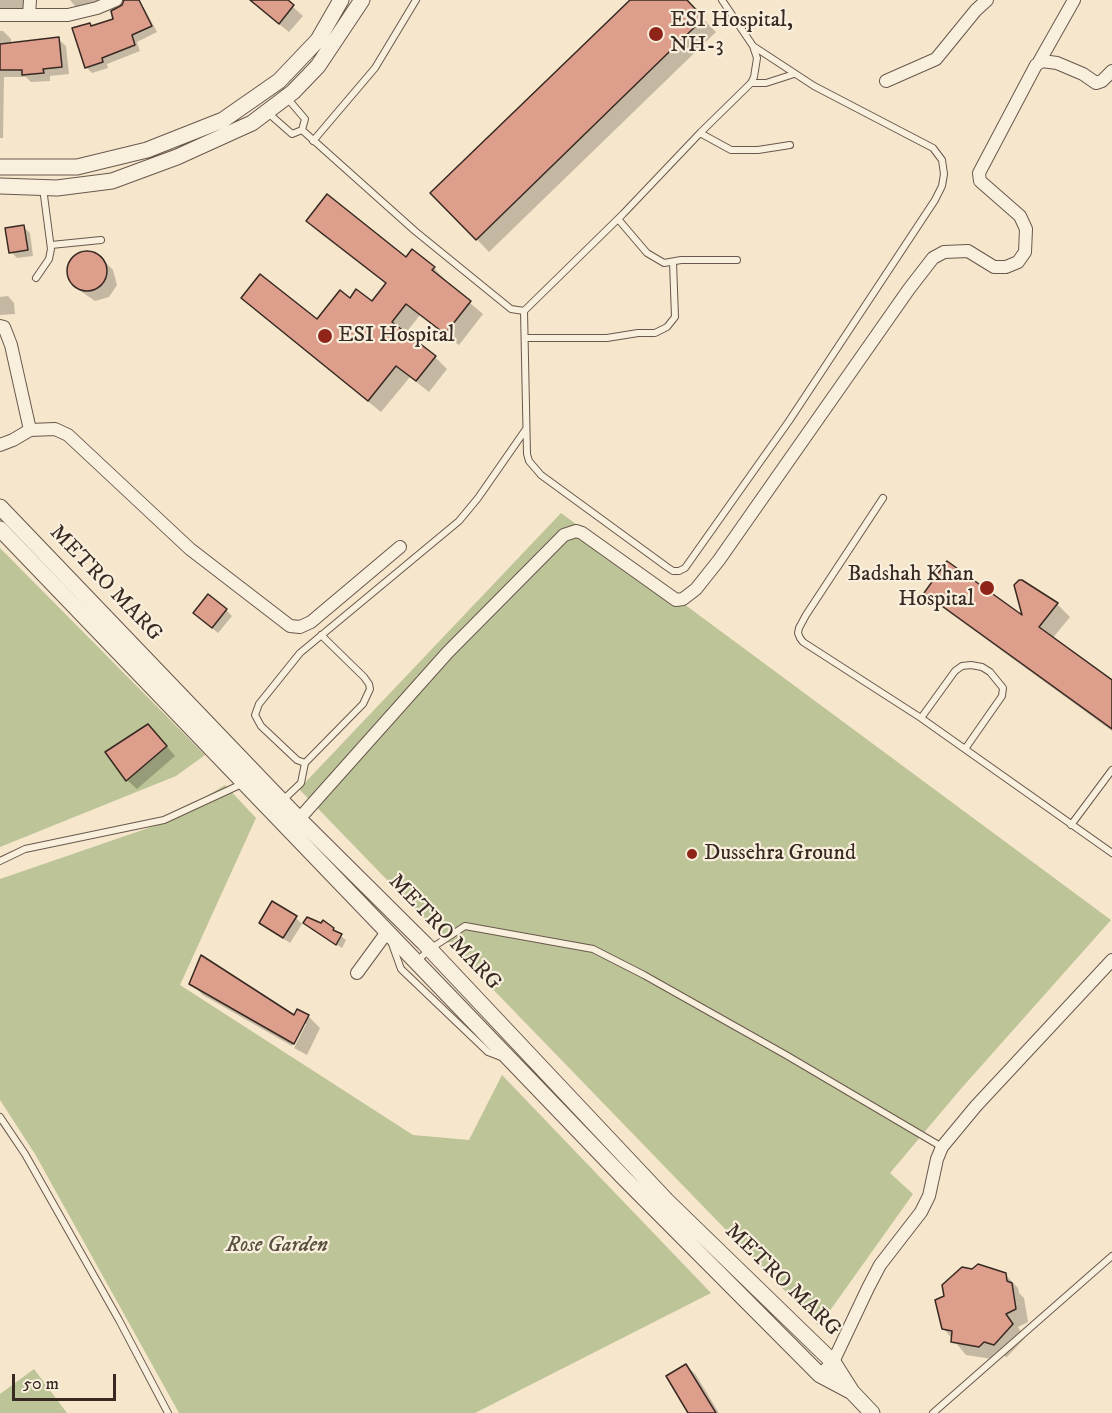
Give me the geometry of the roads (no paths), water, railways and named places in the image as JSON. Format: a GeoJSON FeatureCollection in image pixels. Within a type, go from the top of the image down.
{"type":"FeatureCollection","features":[{"type":"Feature","properties":{"kind":"street"},"geometry":{"type":"LineString","coordinates":[[29,15],[30,0]]}},
{"type":"Feature","properties":{"kind":"street"},"geometry":{"type":"LineString","coordinates":[[0,15],[76,14],[116,0]]}},
{"type":"Feature","properties":{"kind":"street"},"geometry":{"type":"LineString","coordinates":[[0,167],[77,167],[147,150],[223,120],[279,81],[318,40],[341,0]]}},
{"type":"Feature","properties":{"kind":"street"},"geometry":{"type":"LineString","coordinates":[[0,186],[43,188],[112,181],[177,157],[252,123],[286,97],[318,66],[362,0]]}},
{"type":"Feature","properties":{"kind":"street"},"geometry":{"type":"LineString","coordinates":[[886,81],[936,59],[987,0]]}},
{"type":"Feature","properties":{"kind":"street"},"geometry":{"type":"LineString","coordinates":[[299,819],[448,652],[564,535],[576,531],[582,533],[670,597],[676,600],[683,599],[696,589],[719,560],[933,258],[954,250],[968,251],[994,267],[1006,267],[1018,262],[1025,252],[1026,230],[1020,216],[980,181],[979,173],[1074,0]]}},
{"type":"Feature","properties":{"kind":"street"},"geometry":{"type":"LineString","coordinates":[[1039,62],[1045,60],[1068,67],[1096,83],[1112,71]]}},
{"type":"Feature","properties":{"kind":"street"},"geometry":{"type":"LineString","coordinates":[[0,326],[4,327],[11,345],[30,430]]}},
{"type":"Feature","properties":{"kind":"street"},"geometry":{"type":"LineString","coordinates":[[0,445],[30,430],[55,429],[68,435],[190,549],[290,626],[300,627],[311,622],[399,547]]}},
{"type":"Feature","properties":{"kind":"street","name":"METRO MARG"},"geometry":{"type":"LineString","coordinates":[[0,507],[387,932],[623,1177],[820,1375],[852,1392]]}},
{"type":"Feature","properties":{"kind":"street","name":"METRO MARG"},"geometry":{"type":"LineString","coordinates":[[0,529],[249,778],[282,801],[430,949],[667,1201],[833,1362],[852,1392],[872,1413]]}},
{"type":"Feature","properties":{"kind":"street"},"geometry":{"type":"LineString","coordinates":[[357,973],[387,932]]}},
{"type":"Feature","properties":{"kind":"street"},"geometry":{"type":"LineString","coordinates":[[820,1375],[833,1362],[880,1265],[927,1201],[942,1147],[976,1106],[1112,960]]}},
{"type":"Feature","properties":{"kind":"lane"},"geometry":{"type":"LineString","coordinates":[[313,141],[375,68],[416,0]]}},
{"type":"Feature","properties":{"kind":"lane"},"geometry":{"type":"LineString","coordinates":[[722,0],[753,46],[756,66],[751,83],[524,311],[529,461],[541,475],[673,571],[679,571],[689,563],[789,422],[928,209],[942,186],[944,174],[944,167],[937,152],[923,141],[794,74],[753,46]]}},
{"type":"Feature","properties":{"kind":"lane"},"geometry":{"type":"LineString","coordinates":[[751,83],[765,83],[794,74]]}},
{"type":"Feature","properties":{"kind":"lane"},"geometry":{"type":"LineString","coordinates":[[286,97],[305,118],[302,130]]}},
{"type":"Feature","properties":{"kind":"lane"},"geometry":{"type":"LineString","coordinates":[[267,112],[292,134],[302,130]]}},
{"type":"Feature","properties":{"kind":"lane"},"geometry":{"type":"LineString","coordinates":[[302,130],[415,231],[502,302],[511,309],[524,311]]}},
{"type":"Feature","properties":{"kind":"lane"},"geometry":{"type":"LineString","coordinates":[[700,133],[731,150],[758,150],[790,145]]}},
{"type":"Feature","properties":{"kind":"lane"},"geometry":{"type":"LineString","coordinates":[[36,278],[49,259],[51,245],[43,188]]}},
{"type":"Feature","properties":{"kind":"lane"},"geometry":{"type":"LineString","coordinates":[[618,219],[647,253],[664,263],[737,260]]}},
{"type":"Feature","properties":{"kind":"lane"},"geometry":{"type":"LineString","coordinates":[[51,245],[101,240]]}},
{"type":"Feature","properties":{"kind":"lane"},"geometry":{"type":"LineString","coordinates":[[525,338],[607,338],[655,333],[667,327],[675,316],[673,262]]}},
{"type":"Feature","properties":{"kind":"lane"},"geometry":{"type":"LineString","coordinates":[[305,763],[297,760],[261,726],[255,715],[266,694],[300,653],[459,521],[527,429]]}},
{"type":"Feature","properties":{"kind":"lane"},"geometry":{"type":"LineString","coordinates":[[883,498],[806,615],[798,633],[803,642],[921,718],[1112,853]]}},
{"type":"Feature","properties":{"kind":"lane"},"geometry":{"type":"LineString","coordinates":[[282,801],[301,783],[305,763],[363,704],[370,689],[364,677],[321,635]]}},
{"type":"Feature","properties":{"kind":"lane"},"geometry":{"type":"LineString","coordinates":[[921,718],[955,671],[962,666],[982,667],[990,672],[1003,688],[1002,696],[965,749]]}},
{"type":"Feature","properties":{"kind":"lane"},"geometry":{"type":"LineString","coordinates":[[1071,825],[1112,770]]}},
{"type":"Feature","properties":{"kind":"lane"},"geometry":{"type":"LineString","coordinates":[[0,861],[26,849],[164,820],[249,778]]}},
{"type":"Feature","properties":{"kind":"lane"},"geometry":{"type":"LineString","coordinates":[[416,962],[430,949],[465,926],[593,949],[756,1038],[942,1147]]}},
{"type":"Feature","properties":{"kind":"lane"},"geometry":{"type":"LineString","coordinates":[[387,932],[401,969],[488,1052],[511,1060]]}},
{"type":"Feature","properties":{"kind":"lane"},"geometry":{"type":"LineString","coordinates":[[0,1117],[25,1154],[119,1320],[168,1413]]}},
{"type":"Feature","properties":{"kind":"lane"},"geometry":{"type":"LineString","coordinates":[[933,1413],[1112,1256]]}},
{"type":"Feature","properties":{"kind":"place","name":"ESI Hospital, NH-3"},"geometry":{"type":"Point","coordinates":[656,34]}},
{"type":"Feature","properties":{"kind":"place","name":"ESI Hospital"},"geometry":{"type":"Point","coordinates":[325,336]}},
{"type":"Feature","properties":{"kind":"place","name":"Badshah Khan Hospital"},"geometry":{"type":"Point","coordinates":[987,588]}},
{"type":"Feature","properties":{"kind":"place","name":"Dussehra Ground"},"geometry":{"type":"Point","coordinates":[692,854]}},
{"type":"Feature","properties":{"kind":"park label","name":"Rose Garden"},"geometry":{"type":"Point","coordinates":[277,1246]}}]}
